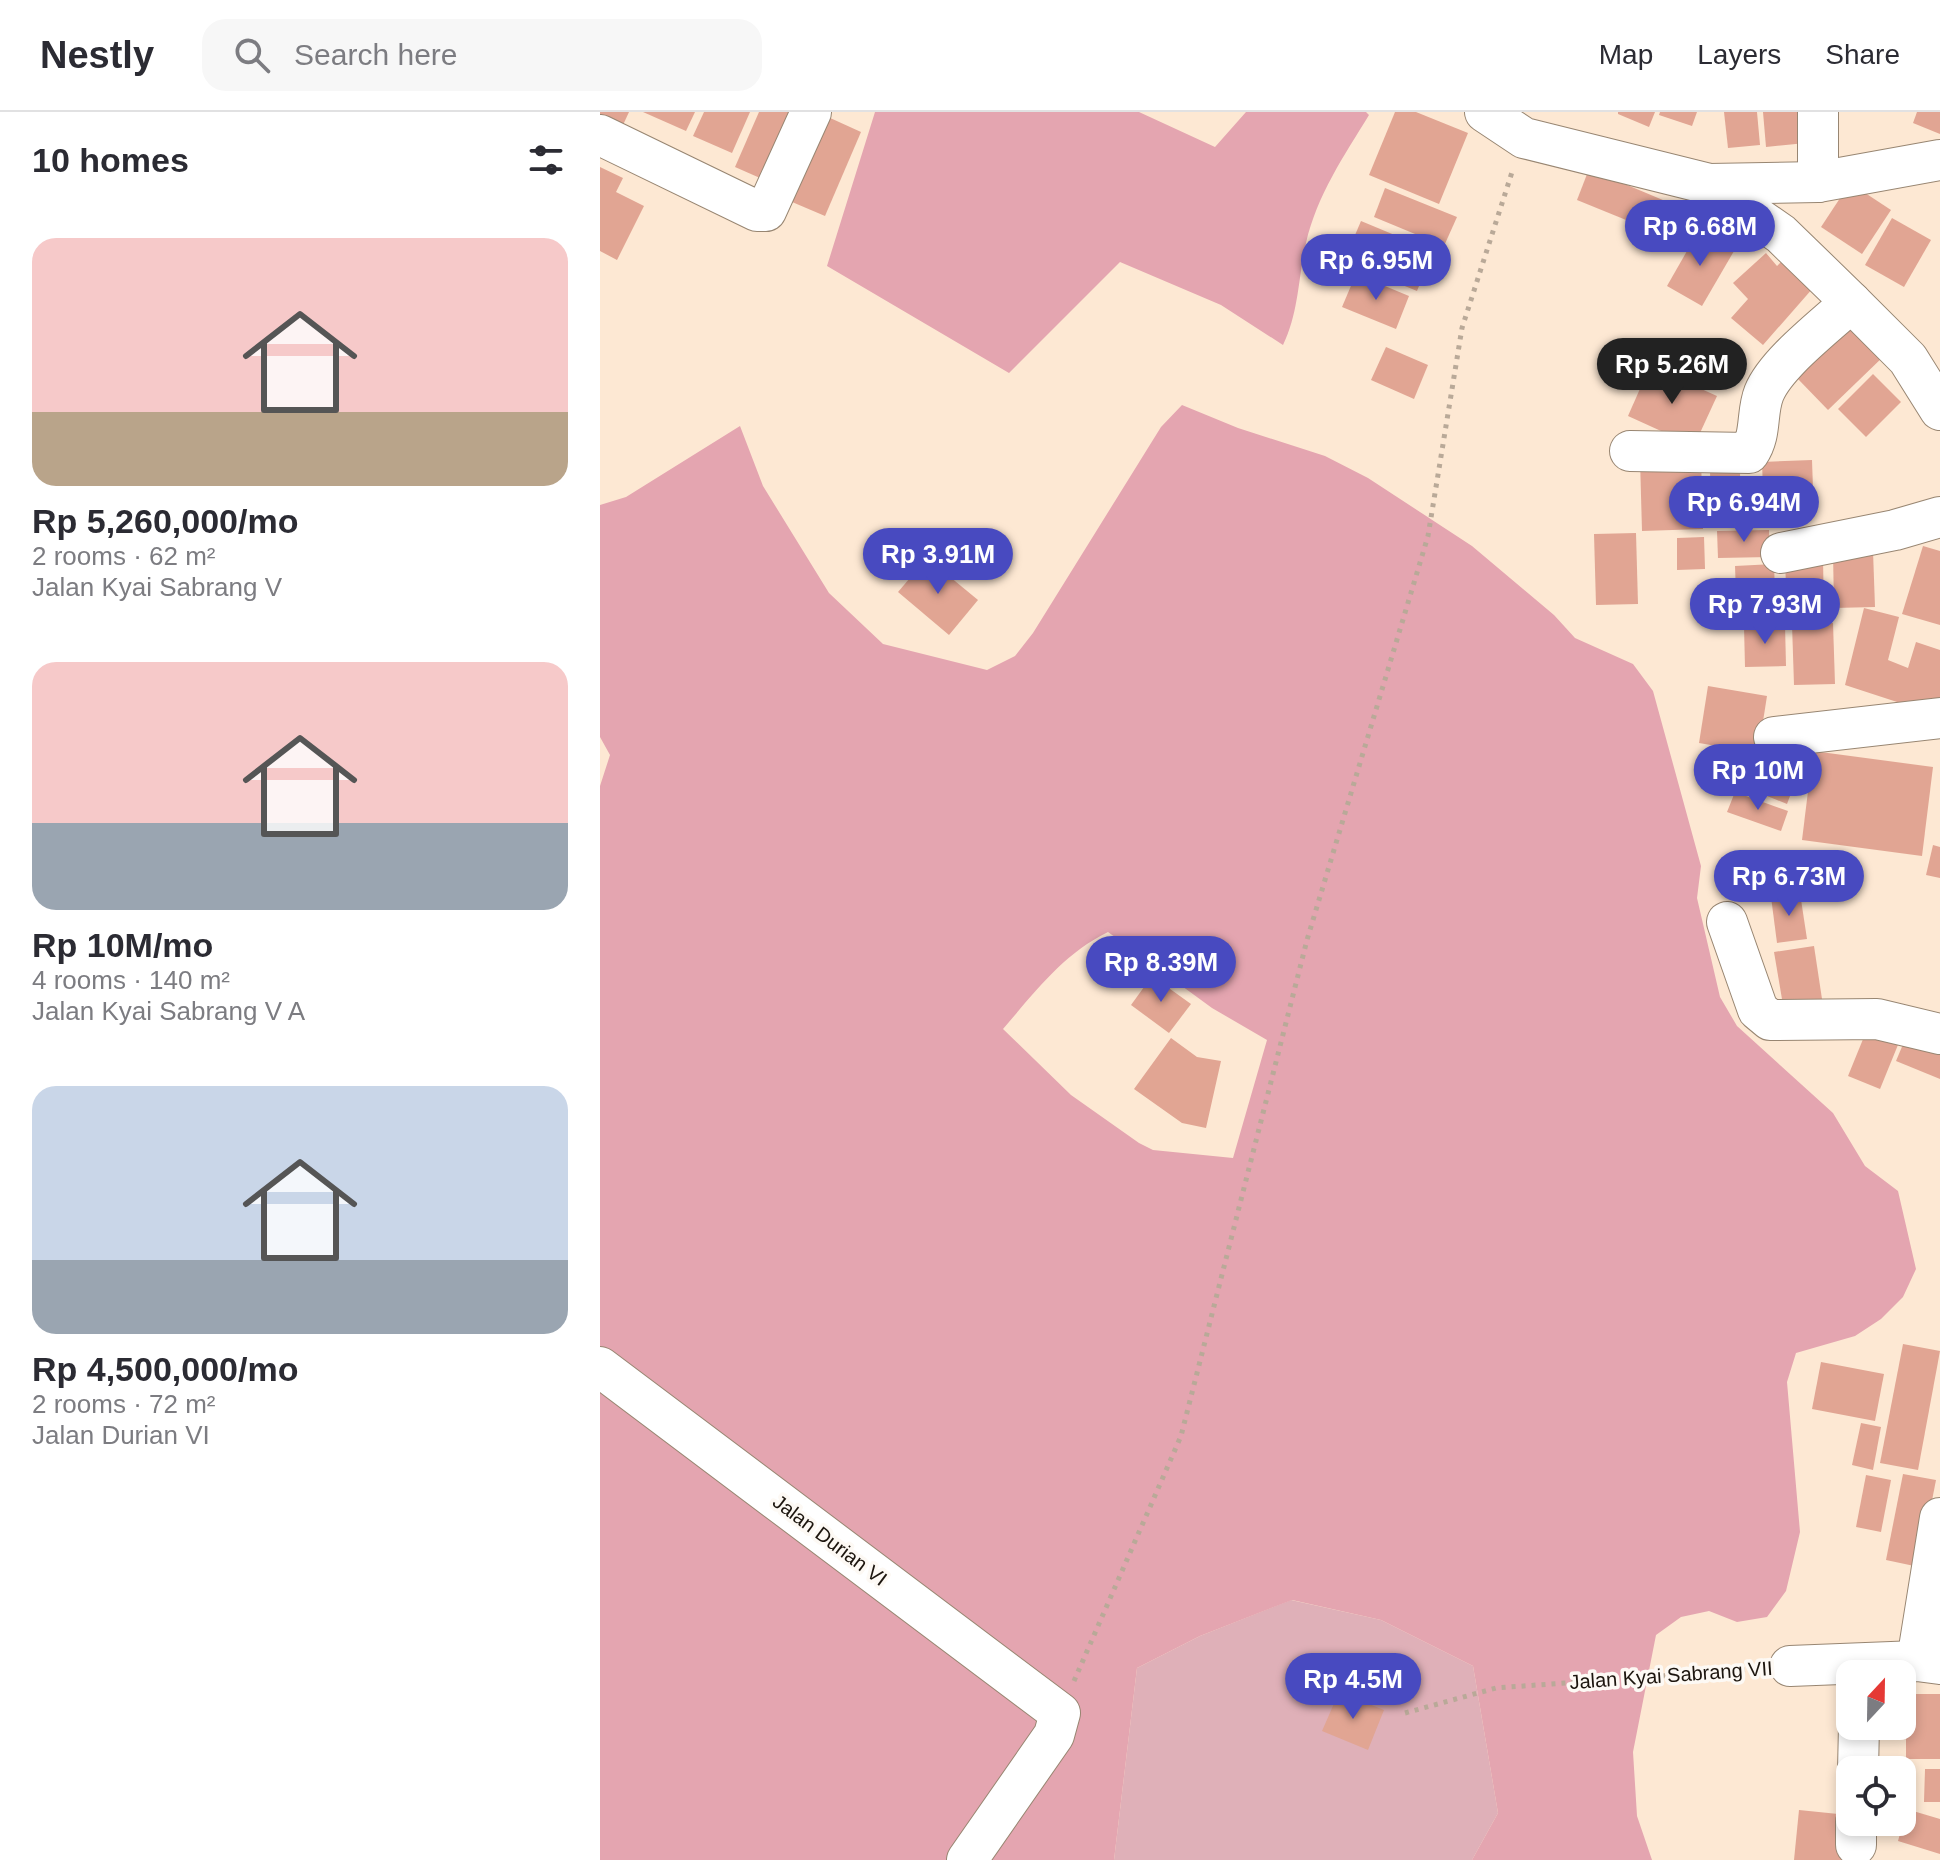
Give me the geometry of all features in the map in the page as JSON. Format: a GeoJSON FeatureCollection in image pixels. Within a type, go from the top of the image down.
{"type":"FeatureCollection","features":[{"type":"Feature","properties":{"kind":"street"},"geometry":{"type":"LineString","coordinates":[[600,135],[757,211],[766,211],[811,112]]}},
{"type":"Feature","properties":{"kind":"street"},"geometry":{"type":"LineString","coordinates":[[1485,112],[1524,138],[1709,184],[1818,182],[1940,160]]}},
{"type":"Feature","properties":{"kind":"street"},"geometry":{"type":"LineString","coordinates":[[1818,112],[1818,182]]}},
{"type":"Feature","properties":{"kind":"street"},"geometry":{"type":"LineString","coordinates":[[1709,184],[1781,234],[1851,302],[1908,359],[1940,410]]}},
{"type":"Feature","properties":{"kind":"street"},"geometry":{"type":"LineString","coordinates":[[1630,451],[1749,453],[1756,442],[1763,393],[1779,370],[1851,302]]}},
{"type":"Feature","properties":{"kind":"street"},"geometry":{"type":"LineString","coordinates":[[1781,553],[1940,517]]}},
{"type":"Feature","properties":{"kind":"street"},"geometry":{"type":"LineString","coordinates":[[1774,737],[1940,718]]}},
{"type":"Feature","properties":{"kind":"street"},"geometry":{"type":"LineString","coordinates":[[1727,922],[1758,1010],[1770,1020],[1877,1019],[1940,1034]]}},
{"type":"Feature","properties":{"kind":"street","name":"Jalan Durian VI"},"geometry":{"type":"LineString","coordinates":[[600,1367],[1060,1713]]}},
{"type":"Feature","properties":{"kind":"street"},"geometry":{"type":"LineString","coordinates":[[1928,1663],[1940,1518]]}},
{"type":"Feature","properties":{"kind":"street","name":"Jalan Kyai Sabrang VII"},"geometry":{"type":"LineString","coordinates":[[1790,1666],[1836,1668]]}},
{"type":"Feature","properties":{"kind":"street"},"geometry":{"type":"LineString","coordinates":[[967,1860],[1054,1735],[1060,1713]]}},
{"type":"Feature","properties":{"kind":"path"},"geometry":{"type":"LineString","coordinates":[[1060,1713],[1181,1436],[1307,940],[1428,536],[1462,328],[1524,138]]}},
{"type":"Feature","properties":{"kind":"path","name":"Jalan Kyai Sabrang VII"},"geometry":{"type":"LineString","coordinates":[[1405,1713],[1496,1688],[1790,1666]]}},
{"type":"Feature","properties":{"kind":"shaded area"},"geometry":{"type":"Polygon","coordinates":[[[875,112],[1139,112],[1215,147],[1246,112],[1366,112],[1369,115],[1332,176],[1311,225],[1298,295],[1283,345],[1221,305],[1120,262],[1009,373],[827,266],[875,112]]]}},
{"type":"Feature","properties":{"kind":"shaded area"},"geometry":{"type":"Polygon","coordinates":[[[1182,405],[1238,428],[1325,456],[1368,478],[1472,546],[1554,615],[1575,638],[1633,664],[1653,691],[1701,866],[1697,898],[1720,997],[1737,1026],[1833,1113],[1865,1166],[1898,1191],[1916,1269],[1903,1297],[1881,1319],[1855,1336],[1796,1353],[1787,1382],[1800,1532],[1786,1591],[1767,1617],[1737,1622],[1709,1611],[1681,1617],[1656,1635],[1633,1752],[1637,1816],[1652,1860],[1472,1860],[1498,1813],[1473,1666],[1381,1620],[1292,1600],[1200,1636],[1137,1668],[1114,1860],[600,1860],[600,786],[610,755],[600,737],[600,505],[626,497],[740,426],[763,486],[829,593],[883,644],[987,670],[1015,656],[1033,633],[1161,427],[1182,405]],[[1108,932],[1063,963],[1003,1029],[1071,1095],[1139,1143],[1153,1150],[1233,1158],[1267,1040],[1212,1008],[1108,932]]]}},
{"type":"Feature","properties":{"kind":"shaded area"},"geometry":{"type":"Polygon","coordinates":[[[1291,1600],[1381,1620],[1473,1666],[1498,1813],[1472,1860],[1114,1860],[1137,1668],[1200,1636],[1291,1600]]]}},
{"type":"Feature","properties":{"kind":"building"},"geometry":{"type":"Polygon","coordinates":[[[600,112],[629,112],[617,138],[600,131],[600,112]]]}},
{"type":"Feature","properties":{"kind":"building"},"geometry":{"type":"Polygon","coordinates":[[[643,112],[695,112],[686,131],[643,112]]]}},
{"type":"Feature","properties":{"kind":"building"},"geometry":{"type":"Polygon","coordinates":[[[704,112],[750,112],[732,153],[693,136],[704,112]]]}},
{"type":"Feature","properties":{"kind":"building"},"geometry":{"type":"Polygon","coordinates":[[[759,112],[805,112],[774,184],[735,167],[759,112]]]}},
{"type":"Feature","properties":{"kind":"building"},"geometry":{"type":"Polygon","coordinates":[[[817,112],[861,132],[825,216],[778,196],[817,112]]]}},
{"type":"Feature","properties":{"kind":"building"},"geometry":{"type":"Polygon","coordinates":[[[1395,112],[1416,112],[1468,133],[1439,204],[1369,175],[1395,112]]]}},
{"type":"Feature","properties":{"kind":"building"},"geometry":{"type":"Polygon","coordinates":[[[1618,112],[1655,112],[1649,127],[1618,112]]]}},
{"type":"Feature","properties":{"kind":"building"},"geometry":{"type":"Polygon","coordinates":[[[1660,112],[1697,112],[1692,126],[1659,115],[1660,112]]]}},
{"type":"Feature","properties":{"kind":"building"},"geometry":{"type":"Polygon","coordinates":[[[1724,112],[1757,112],[1760,145],[1728,148],[1724,112]]]}},
{"type":"Feature","properties":{"kind":"building"},"geometry":{"type":"Polygon","coordinates":[[[1763,112],[1803,112],[1806,143],[1766,147],[1763,112]]]}},
{"type":"Feature","properties":{"kind":"building"},"geometry":{"type":"Polygon","coordinates":[[[1917,112],[1940,112],[1940,134],[1913,123],[1917,112]]]}},
{"type":"Feature","properties":{"kind":"building"},"geometry":{"type":"Polygon","coordinates":[[[600,167],[623,178],[616,192],[644,206],[617,260],[600,251],[600,167]]]}},
{"type":"Feature","properties":{"kind":"building"},"geometry":{"type":"Polygon","coordinates":[[[1589,169],[1670,203],[1658,233],[1577,200],[1589,169]]]}},
{"type":"Feature","properties":{"kind":"building"},"geometry":{"type":"Polygon","coordinates":[[[1850,183],[1891,210],[1862,254],[1821,227],[1850,183]]]}},
{"type":"Feature","properties":{"kind":"building"},"geometry":{"type":"Polygon","coordinates":[[[1385,188],[1457,217],[1444,246],[1374,217],[1385,188]]]}},
{"type":"Feature","properties":{"kind":"building"},"geometry":{"type":"Polygon","coordinates":[[[1892,218],[1931,240],[1904,287],[1865,265],[1892,218]]]}},
{"type":"Feature","properties":{"kind":"building"},"geometry":{"type":"Polygon","coordinates":[[[1361,221],[1433,251],[1417,291],[1344,261],[1361,221]]]}},
{"type":"Feature","properties":{"kind":"building"},"geometry":{"type":"Polygon","coordinates":[[[1699,230],[1734,251],[1702,306],[1667,286],[1699,230]]]}},
{"type":"Feature","properties":{"kind":"building"},"geometry":{"type":"Polygon","coordinates":[[[1766,253],[1777,266],[1782,261],[1813,288],[1763,345],[1731,318],[1748,299],[1733,283],[1766,253]]]}},
{"type":"Feature","properties":{"kind":"building"},"geometry":{"type":"Polygon","coordinates":[[[1356,274],[1409,296],[1396,329],[1342,307],[1356,274]]]}},
{"type":"Feature","properties":{"kind":"building"},"geometry":{"type":"Polygon","coordinates":[[[1855,321],[1886,354],[1828,410],[1797,378],[1855,321]]]}},
{"type":"Feature","properties":{"kind":"building"},"geometry":{"type":"Polygon","coordinates":[[[1386,347],[1428,365],[1414,399],[1371,380],[1386,347]]]}},
{"type":"Feature","properties":{"kind":"building"},"geometry":{"type":"Polygon","coordinates":[[[1650,366],[1717,396],[1694,446],[1628,416],[1650,366]]]}},
{"type":"Feature","properties":{"kind":"building"},"geometry":{"type":"Polygon","coordinates":[[[1873,374],[1901,402],[1866,437],[1838,409],[1873,374]]]}},
{"type":"Feature","properties":{"kind":"building"},"geometry":{"type":"Polygon","coordinates":[[[1701,458],[1703,529],[1642,531],[1640,459],[1701,458]]]}},
{"type":"Feature","properties":{"kind":"building"},"geometry":{"type":"Polygon","coordinates":[[[1812,460],[1814,517],[1764,518],[1762,462],[1812,460]]]}},
{"type":"Feature","properties":{"kind":"building"},"geometry":{"type":"Polygon","coordinates":[[[1740,471],[1741,526],[1712,527],[1710,472],[1740,471]]]}},
{"type":"Feature","properties":{"kind":"building"},"geometry":{"type":"Polygon","coordinates":[[[1769,530],[1770,557],[1718,558],[1717,531],[1769,530]]]}},
{"type":"Feature","properties":{"kind":"building"},"geometry":{"type":"Polygon","coordinates":[[[1636,533],[1638,604],[1596,605],[1594,534],[1636,533]]]}},
{"type":"Feature","properties":{"kind":"building"},"geometry":{"type":"Polygon","coordinates":[[[1704,537],[1705,569],[1677,570],[1677,538],[1704,537]]]}},
{"type":"Feature","properties":{"kind":"building"},"geometry":{"type":"Polygon","coordinates":[[[1923,546],[1940,551],[1940,625],[1902,614],[1923,546]]]}},
{"type":"Feature","properties":{"kind":"building"},"geometry":{"type":"Polygon","coordinates":[[[1873,551],[1875,607],[1834,608],[1833,552],[1873,551]]]}},
{"type":"Feature","properties":{"kind":"building"},"geometry":{"type":"Polygon","coordinates":[[[927,558],[978,600],[949,635],[898,592],[927,558]]]}},
{"type":"Feature","properties":{"kind":"building"},"geometry":{"type":"Polygon","coordinates":[[[1823,560],[1824,610],[1787,611],[1785,561],[1823,560]]]}},
{"type":"Feature","properties":{"kind":"building"},"geometry":{"type":"Polygon","coordinates":[[[1774,564],[1776,621],[1737,622],[1735,566],[1774,564]]]}},
{"type":"Feature","properties":{"kind":"building"},"geometry":{"type":"Polygon","coordinates":[[[1864,608],[1899,617],[1888,660],[1908,668],[1916,642],[1940,650],[1940,716],[1845,685],[1864,608]]]}},
{"type":"Feature","properties":{"kind":"building"},"geometry":{"type":"Polygon","coordinates":[[[1833,623],[1835,684],[1794,685],[1792,624],[1833,623]]]}},
{"type":"Feature","properties":{"kind":"building"},"geometry":{"type":"Polygon","coordinates":[[[1785,624],[1786,666],[1745,667],[1744,626],[1785,624]]]}},
{"type":"Feature","properties":{"kind":"building"},"geometry":{"type":"Polygon","coordinates":[[[1708,686],[1767,696],[1758,753],[1699,743],[1708,686]]]}},
{"type":"Feature","properties":{"kind":"building"},"geometry":{"type":"Polygon","coordinates":[[[1813,751],[1933,767],[1922,856],[1802,840],[1813,751]]]}},
{"type":"Feature","properties":{"kind":"building"},"geometry":{"type":"Polygon","coordinates":[[[1747,761],[1796,780],[1787,804],[1738,784],[1747,761]]]}},
{"type":"Feature","properties":{"kind":"building"},"geometry":{"type":"Polygon","coordinates":[[[1735,792],[1788,811],[1781,831],[1727,812],[1735,792]]]}},
{"type":"Feature","properties":{"kind":"building"},"geometry":{"type":"Polygon","coordinates":[[[1933,845],[1940,847],[1940,878],[1926,875],[1933,845]]]}},
{"type":"Feature","properties":{"kind":"building"},"geometry":{"type":"Polygon","coordinates":[[[1800,893],[1807,939],[1777,943],[1771,897],[1800,893]]]}},
{"type":"Feature","properties":{"kind":"building"},"geometry":{"type":"Polygon","coordinates":[[[1814,946],[1822,999],[1783,1005],[1774,952],[1814,946]]]}},
{"type":"Feature","properties":{"kind":"building"},"geometry":{"type":"Polygon","coordinates":[[[1152,976],[1191,1004],[1169,1033],[1131,1005],[1152,976]]]}},
{"type":"Feature","properties":{"kind":"building"},"geometry":{"type":"Polygon","coordinates":[[[1870,1022],[1902,1035],[1880,1089],[1848,1076],[1870,1022]]]}},
{"type":"Feature","properties":{"kind":"building"},"geometry":{"type":"Polygon","coordinates":[[[1909,1030],[1940,1043],[1940,1079],[1896,1061],[1909,1030]]]}},
{"type":"Feature","properties":{"kind":"building"},"geometry":{"type":"Polygon","coordinates":[[[1171,1038],[1197,1057],[1221,1061],[1206,1128],[1182,1123],[1134,1089],[1171,1038]]]}},
{"type":"Feature","properties":{"kind":"building"},"geometry":{"type":"Polygon","coordinates":[[[1903,1344],[1940,1351],[1918,1470],[1880,1463],[1903,1344]]]}},
{"type":"Feature","properties":{"kind":"building"},"geometry":{"type":"Polygon","coordinates":[[[1821,1362],[1884,1374],[1875,1421],[1812,1409],[1821,1362]]]}},
{"type":"Feature","properties":{"kind":"building"},"geometry":{"type":"Polygon","coordinates":[[[1861,1423],[1881,1427],[1873,1470],[1852,1465],[1861,1423]]]}},
{"type":"Feature","properties":{"kind":"building"},"geometry":{"type":"Polygon","coordinates":[[[1903,1474],[1936,1480],[1919,1567],[1886,1560],[1903,1474]]]}},
{"type":"Feature","properties":{"kind":"building"},"geometry":{"type":"Polygon","coordinates":[[[1866,1475],[1891,1480],[1881,1532],[1856,1527],[1866,1475]]]}},
{"type":"Feature","properties":{"kind":"building"},"geometry":{"type":"Polygon","coordinates":[[[1339,1692],[1384,1710],[1368,1750],[1322,1731],[1339,1692]]]}},
{"type":"Feature","properties":{"kind":"building"},"geometry":{"type":"Polygon","coordinates":[[[1916,1694],[1940,1694],[1940,1759],[1906,1756],[1906,1740],[1916,1740],[1916,1694]]]}},
{"type":"Feature","properties":{"kind":"building"},"geometry":{"type":"Polygon","coordinates":[[[1925,1769],[1940,1769],[1940,1802],[1924,1802],[1925,1769]]]}},
{"type":"Feature","properties":{"kind":"building"},"geometry":{"type":"Polygon","coordinates":[[[1799,1810],[1836,1814],[1836,1836],[1846,1836],[1843,1860],[1794,1860],[1799,1810]]]}},
{"type":"Feature","properties":{"kind":"building"},"geometry":{"type":"Polygon","coordinates":[[[1916,1812],[1940,1819],[1940,1854],[1898,1841],[1899,1836],[1916,1836],[1916,1812]]]}}]}
